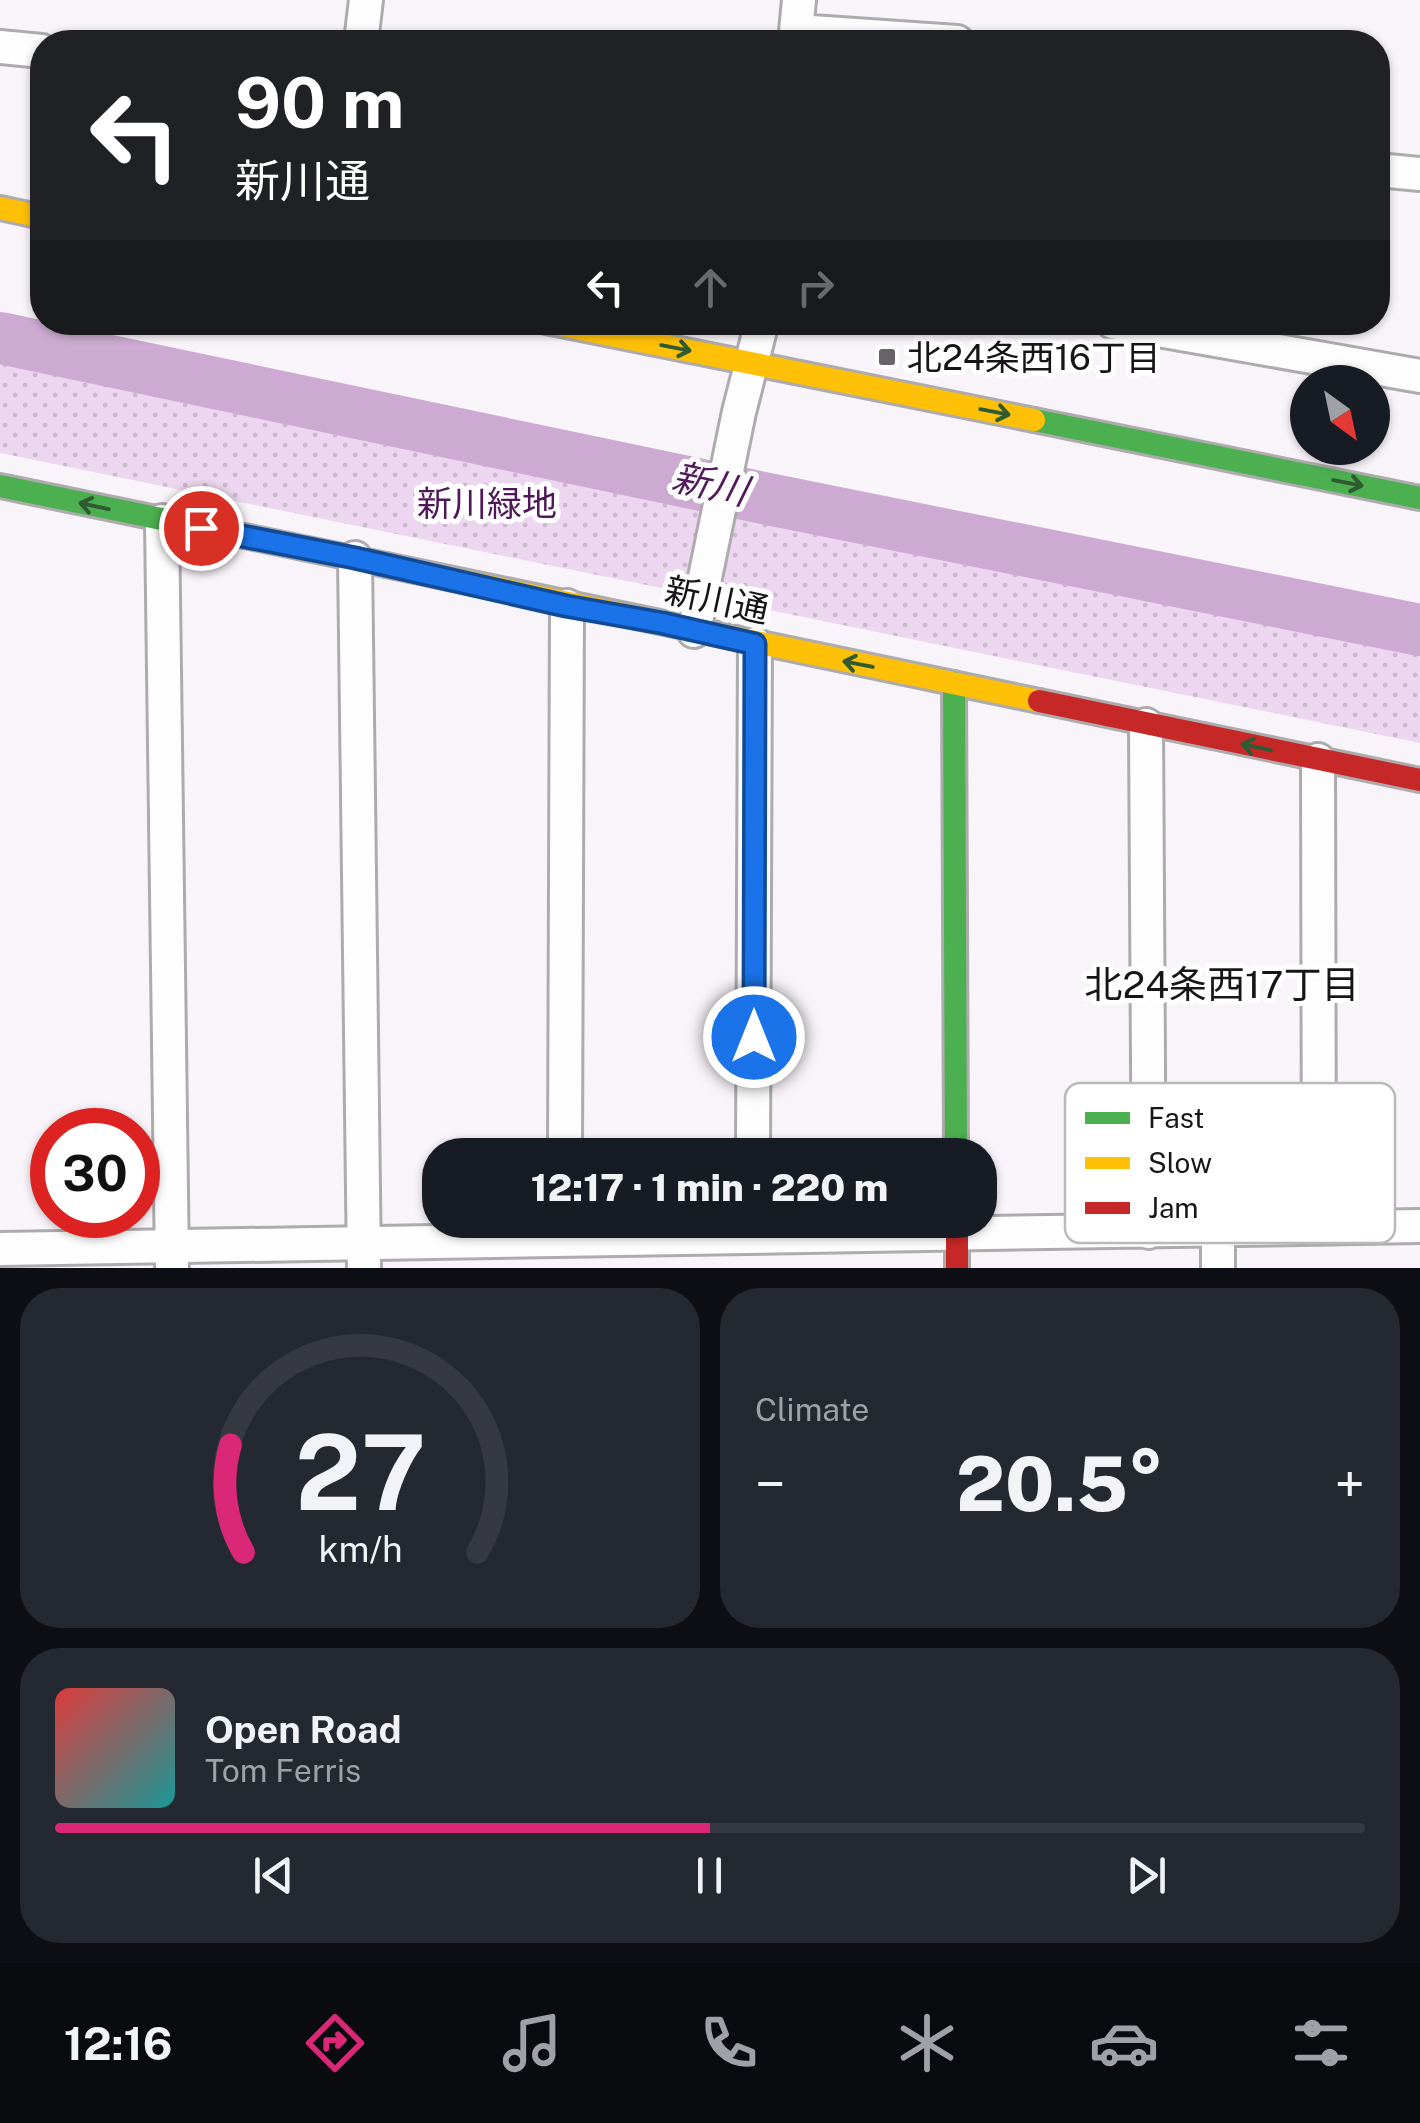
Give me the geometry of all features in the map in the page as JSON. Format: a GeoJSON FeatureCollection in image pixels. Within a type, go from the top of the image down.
{"type":"FeatureCollection","features":[{"type":"Feature","properties":{"kind":"street"},"geometry":{"type":"LineString","coordinates":[[362,30],[366,0]]}},
{"type":"Feature","properties":{"kind":"street"},"geometry":{"type":"LineString","coordinates":[[797,24],[851,30]]}},
{"type":"Feature","properties":{"kind":"street"},"geometry":{"type":"LineString","coordinates":[[0,47],[30,50]]}},
{"type":"Feature","properties":{"kind":"street"},"geometry":{"type":"LineString","coordinates":[[1390,171],[1420,174]]}},
{"type":"Feature","properties":{"kind":"street"},"geometry":{"type":"LineString","coordinates":[[0,208],[30,215]]}},
{"type":"Feature","properties":{"kind":"street"},"geometry":{"type":"LineString","coordinates":[[610,335],[1420,498]]}},
{"type":"Feature","properties":{"kind":"street"},"geometry":{"type":"LineString","coordinates":[[694,630],[759,335]]}},
{"type":"Feature","properties":{"kind":"street"},"geometry":{"type":"LineString","coordinates":[[1187,335],[1420,376]]}},
{"type":"Feature","properties":{"kind":"street","name":"新川通"},"geometry":{"type":"LineString","coordinates":[[0,486],[1420,780]]}},
{"type":"Feature","properties":{"kind":"street"},"geometry":{"type":"LineString","coordinates":[[162,521],[172,1257]]}},
{"type":"Feature","properties":{"kind":"street"},"geometry":{"type":"LineString","coordinates":[[355,558],[364,1255]]}},
{"type":"Feature","properties":{"kind":"street"},"geometry":{"type":"LineString","coordinates":[[565,1138],[566,606]]}},
{"type":"Feature","properties":{"kind":"street"},"geometry":{"type":"LineString","coordinates":[[753,1138],[755,644]]}},
{"type":"Feature","properties":{"kind":"street"},"geometry":{"type":"LineString","coordinates":[[954,683],[956,1138]]}},
{"type":"Feature","properties":{"kind":"street"},"geometry":{"type":"LineString","coordinates":[[1146,724],[1148,1083]]}},
{"type":"Feature","properties":{"kind":"street"},"geometry":{"type":"LineString","coordinates":[[1318,760],[1319,1083]]}},
{"type":"Feature","properties":{"kind":"street"},"geometry":{"type":"LineString","coordinates":[[1395,1226],[1420,1226]]}},
{"type":"Feature","properties":{"kind":"street"},"geometry":{"type":"LineString","coordinates":[[0,1250],[172,1257],[364,1255],[565,1243],[957,1241],[1065,1236]]}},
{"type":"Feature","properties":{"kind":"green space","name":"新川緑地"},"geometry":{"type":"Polygon","coordinates":[[[0,354],[1420,645],[1420,743],[0,453],[0,354]]]}},
{"type":"Feature","properties":{"kind":"waterway","name":"新川"},"geometry":{"type":"LineString","coordinates":[[0,338],[1420,630]]}},
{"type":"Feature","properties":{"kind":"traffic: fast"},"geometry":{"type":"LineString","coordinates":[[1034,420],[1420,498]]}},
{"type":"Feature","properties":{"kind":"traffic: fast"},"geometry":{"type":"LineString","coordinates":[[0,486],[386,565]]}},
{"type":"Feature","properties":{"kind":"traffic: fast"},"geometry":{"type":"LineString","coordinates":[[954,683],[956,1138]]}},
{"type":"Feature","properties":{"kind":"traffic: slow"},"geometry":{"type":"LineString","coordinates":[[0,208],[30,214]]}},
{"type":"Feature","properties":{"kind":"traffic: slow"},"geometry":{"type":"LineString","coordinates":[[611,335],[1034,420]]}},
{"type":"Feature","properties":{"kind":"traffic: slow"},"geometry":{"type":"LineString","coordinates":[[386,565],[1039,701]]}},
{"type":"Feature","properties":{"kind":"traffic: jam"},"geometry":{"type":"LineString","coordinates":[[1039,701],[1420,780]]}},
{"type":"Feature","properties":{"kind":"traffic: jam"},"geometry":{"type":"LineString","coordinates":[[957,1238],[957,1268]]}},
{"type":"Feature","properties":{"kind":"place","name":"北24条西16丁目"},"geometry":{"type":"Point","coordinates":[887,357]}},
{"type":"Feature","properties":{"kind":"district","name":"北24条西17丁目"},"geometry":{"type":"Point","coordinates":[1222,984]}},
{"type":"Feature","properties":{"kind":"route"},"geometry":{"type":"LineString","coordinates":[[201,528],[755,644],[754,1037]]}}]}
